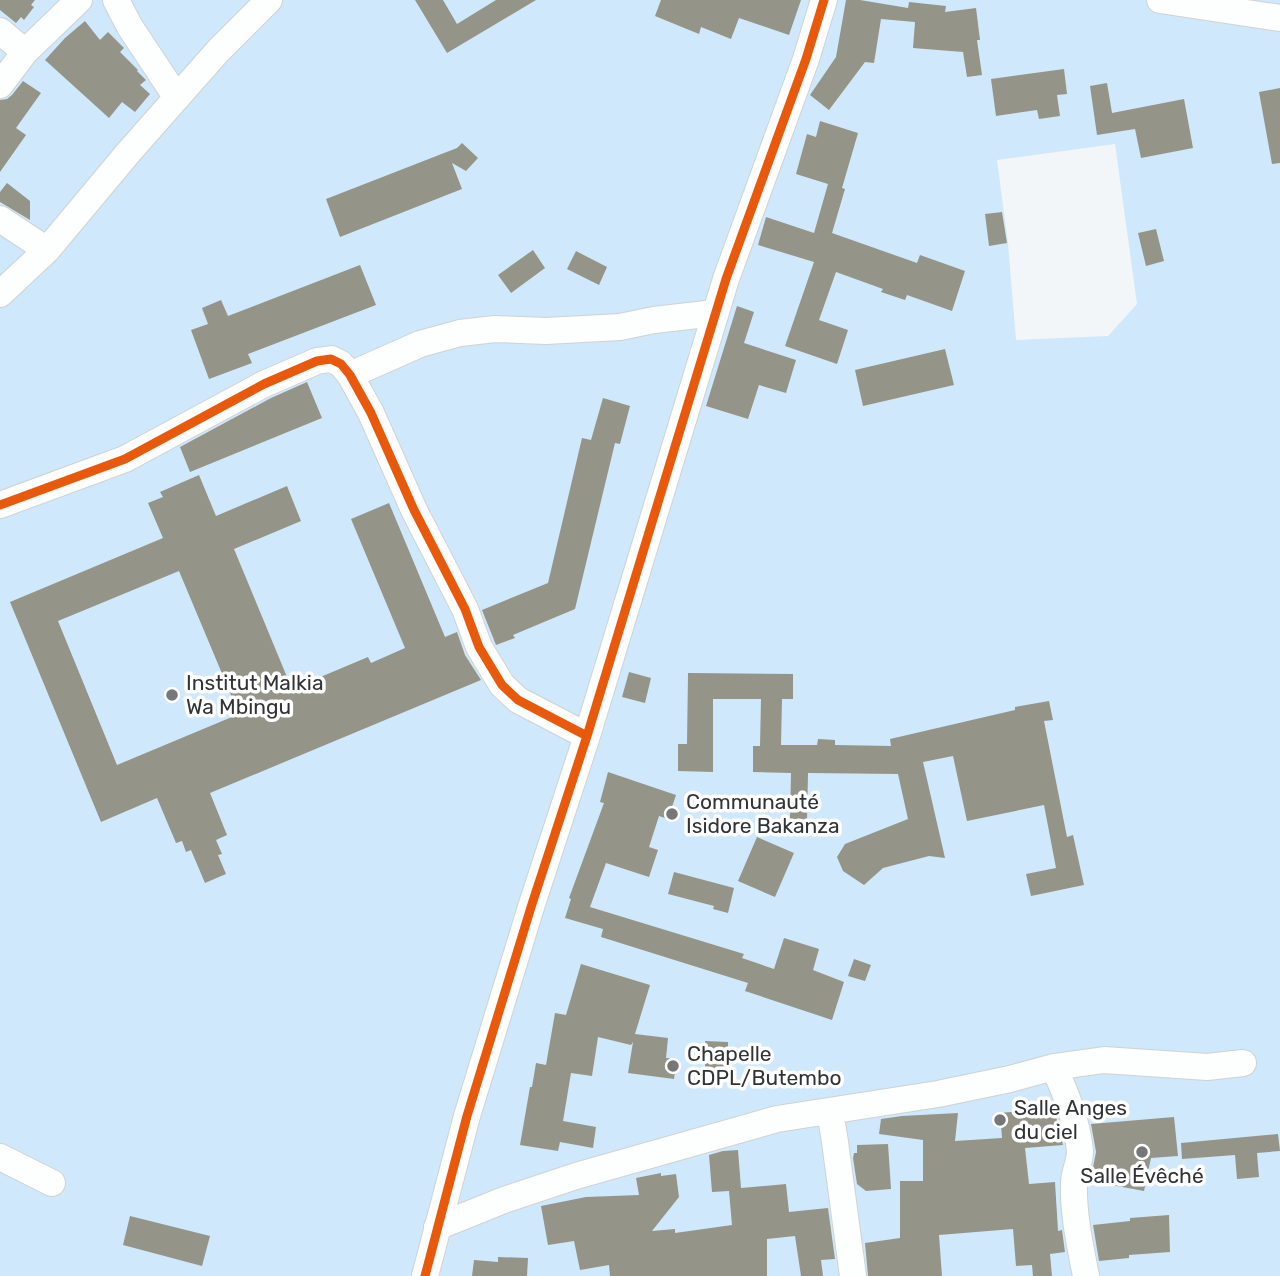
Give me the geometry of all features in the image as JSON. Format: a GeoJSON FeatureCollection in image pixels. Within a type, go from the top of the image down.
{"type":"FeatureCollection","features":[{"type":"Feature","properties":{"kind":"street"},"geometry":{"type":"LineString","coordinates":[[0,86],[25,52],[79,0]]}},
{"type":"Feature","properties":{"kind":"street"},"geometry":{"type":"LineString","coordinates":[[116,0],[130,27],[177,98]]}},
{"type":"Feature","properties":{"kind":"street"},"geometry":{"type":"LineString","coordinates":[[0,294],[47,250],[218,51],[269,0]]}},
{"type":"Feature","properties":{"kind":"street"},"geometry":{"type":"LineString","coordinates":[[425,1276],[467,1116],[587,736],[715,313],[806,59],[824,0]]}},
{"type":"Feature","properties":{"kind":"street"},"geometry":{"type":"LineString","coordinates":[[1160,0],[1280,18]]}},
{"type":"Feature","properties":{"kind":"street"},"geometry":{"type":"LineString","coordinates":[[0,31],[25,52]]}},
{"type":"Feature","properties":{"kind":"street"},"geometry":{"type":"LineString","coordinates":[[0,219],[47,250]]}},
{"type":"Feature","properties":{"kind":"street"},"geometry":{"type":"LineString","coordinates":[[350,375],[420,344],[460,333],[495,329],[546,331],[620,327],[715,313]]}},
{"type":"Feature","properties":{"kind":"street"},"geometry":{"type":"LineString","coordinates":[[0,505],[125,459],[264,384],[317,361],[331,359],[341,364],[350,375],[371,413],[414,510],[466,609],[479,647],[502,685],[518,701],[587,736]]}},
{"type":"Feature","properties":{"kind":"street"},"geometry":{"type":"LineString","coordinates":[[437,1227],[516,1196],[624,1161],[777,1119],[938,1094],[1054,1067],[1104,1060],[1207,1067],[1243,1063]]}},
{"type":"Feature","properties":{"kind":"street"},"geometry":{"type":"LineString","coordinates":[[1054,1067],[1071,1105],[1080,1152],[1074,1180],[1075,1217],[1083,1275]]}},
{"type":"Feature","properties":{"kind":"street"},"geometry":{"type":"LineString","coordinates":[[830,1111],[853,1276]]}},
{"type":"Feature","properties":{"kind":"street"},"geometry":{"type":"LineString","coordinates":[[0,1157],[52,1183]]}},
{"type":"Feature","properties":{"kind":"shaded area"},"geometry":{"type":"Polygon","coordinates":[[[0,0],[1280,0],[1280,1276],[0,1276],[0,0]],[[1115,144],[997,160],[1008,243],[1016,340],[1108,336],[1137,304],[1115,144]]]}},
{"type":"Feature","properties":{"kind":"building"},"geometry":{"type":"Polygon","coordinates":[[[0,0],[35,0],[31,5],[34,7],[24,20],[21,17],[16,23],[0,10],[0,0]]]}},
{"type":"Feature","properties":{"kind":"building"},"geometry":{"type":"Polygon","coordinates":[[[415,0],[443,0],[457,24],[496,0],[536,0],[447,53],[415,0]]]}},
{"type":"Feature","properties":{"kind":"building"},"geometry":{"type":"Polygon","coordinates":[[[661,0],[801,0],[789,35],[739,18],[731,39],[701,27],[699,34],[655,16],[661,0]]]}},
{"type":"Feature","properties":{"kind":"building"},"geometry":{"type":"Polygon","coordinates":[[[846,0],[908,8],[909,2],[946,6],[945,12],[976,8],[982,75],[967,77],[963,52],[913,48],[915,22],[881,19],[874,63],[865,62],[829,110],[810,95],[836,57],[846,0]]]}},
{"type":"Feature","properties":{"kind":"building"},"geometry":{"type":"Polygon","coordinates":[[[85,21],[100,40],[108,32],[124,48],[120,52],[146,80],[140,85],[150,94],[135,112],[122,102],[109,118],[45,60],[85,21]]]}},
{"type":"Feature","properties":{"kind":"building"},"geometry":{"type":"Polygon","coordinates":[[[1064,69],[1067,94],[1057,95],[1060,116],[1039,119],[1037,110],[996,116],[991,79],[1064,69]]]}},
{"type":"Feature","properties":{"kind":"building"},"geometry":{"type":"Polygon","coordinates":[[[23,81],[41,93],[16,128],[26,135],[0,172],[0,100],[12,95],[23,81]]]}},
{"type":"Feature","properties":{"kind":"building"},"geometry":{"type":"Polygon","coordinates":[[[1107,83],[1112,113],[1184,99],[1193,148],[1141,158],[1135,129],[1097,135],[1090,86],[1107,83]]]}},
{"type":"Feature","properties":{"kind":"building"},"geometry":{"type":"Polygon","coordinates":[[[1280,88],[1280,163],[1272,164],[1259,92],[1280,88]]]}},
{"type":"Feature","properties":{"kind":"building"},"geometry":{"type":"Polygon","coordinates":[[[820,121],[858,133],[832,233],[917,263],[920,255],[965,271],[952,311],[907,295],[905,300],[881,292],[883,289],[836,272],[819,320],[848,330],[837,364],[785,346],[814,262],[758,245],[766,217],[814,233],[828,184],[796,174],[807,134],[816,137],[820,121]]]}},
{"type":"Feature","properties":{"kind":"building"},"geometry":{"type":"Polygon","coordinates":[[[462,143],[478,158],[466,171],[452,163],[462,189],[340,237],[326,199],[457,148],[462,143]]]}},
{"type":"Feature","properties":{"kind":"building"},"geometry":{"type":"Polygon","coordinates":[[[7,183],[30,201],[30,220],[0,202],[0,192],[7,183]]]}},
{"type":"Feature","properties":{"kind":"building"},"geometry":{"type":"Polygon","coordinates":[[[1002,212],[1007,243],[989,246],[985,214],[1002,212]]]}},
{"type":"Feature","properties":{"kind":"building"},"geometry":{"type":"Polygon","coordinates":[[[1156,229],[1164,261],[1146,266],[1138,233],[1156,229]]]}},
{"type":"Feature","properties":{"kind":"building"},"geometry":{"type":"Polygon","coordinates":[[[533,250],[545,268],[511,293],[498,275],[533,250]]]}},
{"type":"Feature","properties":{"kind":"building"},"geometry":{"type":"Polygon","coordinates":[[[576,251],[607,267],[599,285],[567,269],[576,251]]]}},
{"type":"Feature","properties":{"kind":"building"},"geometry":{"type":"Polygon","coordinates":[[[360,265],[376,305],[248,354],[252,363],[209,379],[191,330],[208,324],[202,308],[221,300],[228,316],[360,265]]]}},
{"type":"Feature","properties":{"kind":"building"},"geometry":{"type":"Polygon","coordinates":[[[737,306],[754,312],[744,343],[796,360],[786,393],[759,385],[748,419],[706,406],[737,306]]]}},
{"type":"Feature","properties":{"kind":"building"},"geometry":{"type":"Polygon","coordinates":[[[945,349],[954,385],[863,406],[855,370],[945,349]]]}},
{"type":"Feature","properties":{"kind":"building"},"geometry":{"type":"Polygon","coordinates":[[[307,382],[322,418],[190,472],[180,447],[271,398],[307,382]]]}},
{"type":"Feature","properties":{"kind":"building"},"geometry":{"type":"Polygon","coordinates":[[[603,398],[630,406],[620,444],[615,443],[575,609],[496,645],[482,610],[548,583],[582,438],[591,440],[603,398]]]}},
{"type":"Feature","properties":{"kind":"building"},"geometry":{"type":"Polygon","coordinates":[[[199,475],[216,516],[287,486],[301,521],[234,549],[292,689],[368,657],[371,663],[405,648],[351,519],[389,503],[445,637],[457,632],[465,655],[481,680],[210,793],[227,835],[216,840],[222,854],[218,855],[226,874],[205,883],[191,850],[186,852],[182,841],[176,843],[157,798],[101,822],[10,602],[163,538],[148,503],[163,497],[160,492],[199,475]],[[179,571],[58,621],[117,765],[239,714],[179,571]]]}},
{"type":"Feature","properties":{"kind":"building"},"geometry":{"type":"Polygon","coordinates":[[[629,672],[651,678],[645,703],[622,697],[629,672]]]}},
{"type":"Feature","properties":{"kind":"building"},"geometry":{"type":"Polygon","coordinates":[[[688,673],[793,674],[793,699],[782,699],[781,745],[817,745],[818,739],[835,740],[835,745],[891,746],[890,739],[1049,701],[1053,720],[1044,721],[1067,837],[1073,835],[1084,885],[1031,896],[1026,874],[1056,868],[1044,805],[967,821],[953,756],[923,762],[945,858],[929,856],[883,868],[864,885],[843,871],[837,857],[845,844],[908,819],[898,774],[808,773],[807,820],[790,819],[791,773],[753,772],[753,746],[760,746],[761,699],[713,699],[713,772],[678,771],[678,744],[687,744],[688,673]]]}},
{"type":"Feature","properties":{"kind":"building"},"geometry":{"type":"Polygon","coordinates":[[[608,772],[676,795],[668,819],[659,816],[649,847],[658,850],[649,877],[606,863],[590,907],[744,954],[742,958],[774,969],[784,938],[819,949],[813,970],[844,982],[832,1020],[745,991],[748,983],[601,937],[603,929],[565,918],[571,899],[569,898],[604,803],[600,802],[608,772]]]}},
{"type":"Feature","properties":{"kind":"building"},"geometry":{"type":"Polygon","coordinates":[[[757,837],[794,853],[775,897],[738,881],[757,837]]]}},
{"type":"Feature","properties":{"kind":"building"},"geometry":{"type":"Polygon","coordinates":[[[674,872],[734,888],[728,913],[713,909],[714,906],[668,894],[674,872]]]}},
{"type":"Feature","properties":{"kind":"building"},"geometry":{"type":"Polygon","coordinates":[[[854,959],[871,965],[865,981],[848,976],[854,959]]]}},
{"type":"Feature","properties":{"kind":"building"},"geometry":{"type":"Polygon","coordinates":[[[581,964],[650,985],[635,1034],[668,1038],[666,1058],[677,1059],[674,1079],[628,1073],[633,1042],[631,1045],[598,1037],[592,1076],[571,1073],[563,1121],[596,1127],[593,1148],[560,1142],[558,1151],[520,1145],[536,1063],[546,1065],[555,1013],[566,1015],[581,964]]]}},
{"type":"Feature","properties":{"kind":"building"},"geometry":{"type":"Polygon","coordinates":[[[705,1041],[728,1042],[728,1076],[705,1075],[705,1041]]]}},
{"type":"Feature","properties":{"kind":"building"},"geometry":{"type":"Polygon","coordinates":[[[1054,1108],[1063,1145],[1025,1148],[1029,1184],[1055,1182],[1058,1231],[1062,1230],[1065,1252],[1050,1254],[1052,1276],[1033,1276],[1032,1265],[1016,1266],[1013,1229],[939,1235],[942,1276],[868,1276],[865,1243],[900,1238],[900,1181],[923,1181],[923,1140],[879,1134],[881,1119],[958,1113],[955,1141],[1002,1138],[1000,1113],[1054,1108]]]}},
{"type":"Feature","properties":{"kind":"building"},"geometry":{"type":"Polygon","coordinates":[[[1174,1117],[1178,1156],[1151,1158],[1144,1191],[1090,1183],[1096,1152],[1091,1124],[1174,1117]]]}},
{"type":"Feature","properties":{"kind":"building"},"geometry":{"type":"Polygon","coordinates":[[[1278,1134],[1280,1151],[1257,1153],[1259,1177],[1237,1179],[1235,1155],[1182,1159],[1181,1143],[1278,1134]]]}},
{"type":"Feature","properties":{"kind":"building"},"geometry":{"type":"Polygon","coordinates":[[[888,1144],[891,1189],[866,1191],[857,1184],[853,1158],[854,1153],[857,1153],[857,1145],[888,1144]]]}},
{"type":"Feature","properties":{"kind":"building"},"geometry":{"type":"Polygon","coordinates":[[[738,1150],[741,1188],[786,1184],[789,1212],[828,1208],[835,1259],[821,1260],[823,1276],[801,1276],[795,1236],[767,1239],[767,1276],[610,1276],[609,1265],[580,1270],[574,1241],[548,1245],[541,1206],[586,1197],[639,1195],[636,1178],[661,1173],[661,1176],[676,1174],[679,1197],[652,1231],[675,1229],[675,1233],[732,1225],[729,1191],[712,1192],[709,1155],[738,1150]]]}},
{"type":"Feature","properties":{"kind":"building"},"geometry":{"type":"Polygon","coordinates":[[[1169,1215],[1170,1252],[1129,1255],[1129,1258],[1099,1261],[1093,1225],[1130,1221],[1130,1218],[1169,1215]]]}},
{"type":"Feature","properties":{"kind":"building"},"geometry":{"type":"Polygon","coordinates":[[[130,1216],[210,1236],[202,1266],[123,1245],[130,1216]]]}},
{"type":"Feature","properties":{"kind":"building"},"geometry":{"type":"Polygon","coordinates":[[[498,1257],[528,1258],[527,1276],[472,1276],[474,1260],[498,1262],[498,1257]]]}},
{"type":"Feature","properties":{"kind":"cycle path"},"geometry":{"type":"LineString","coordinates":[[425,1276],[467,1116],[587,736],[726,279],[806,59],[824,0]]}},
{"type":"Feature","properties":{"kind":"cycle path"},"geometry":{"type":"LineString","coordinates":[[0,505],[125,459],[264,384],[317,361],[331,359],[341,364],[350,375],[371,413],[414,510],[465,609],[479,647],[502,685],[518,700],[587,736]]}},
{"type":"Feature","properties":{"kind":"place","name":"Institut Malkia Wa Mbingu"},"geometry":{"type":"Point","coordinates":[172,695]}},
{"type":"Feature","properties":{"kind":"place","name":"Communauté Isidore Bakanza"},"geometry":{"type":"Point","coordinates":[672,814]}},
{"type":"Feature","properties":{"kind":"place","name":"Chapelle CDPL/Butembo"},"geometry":{"type":"Point","coordinates":[673,1066]}},
{"type":"Feature","properties":{"kind":"place","name":"Salle Anges du ciel"},"geometry":{"type":"Point","coordinates":[1000,1120]}},
{"type":"Feature","properties":{"kind":"place","name":"Salle Évêché"},"geometry":{"type":"Point","coordinates":[1142,1152]}}]}
